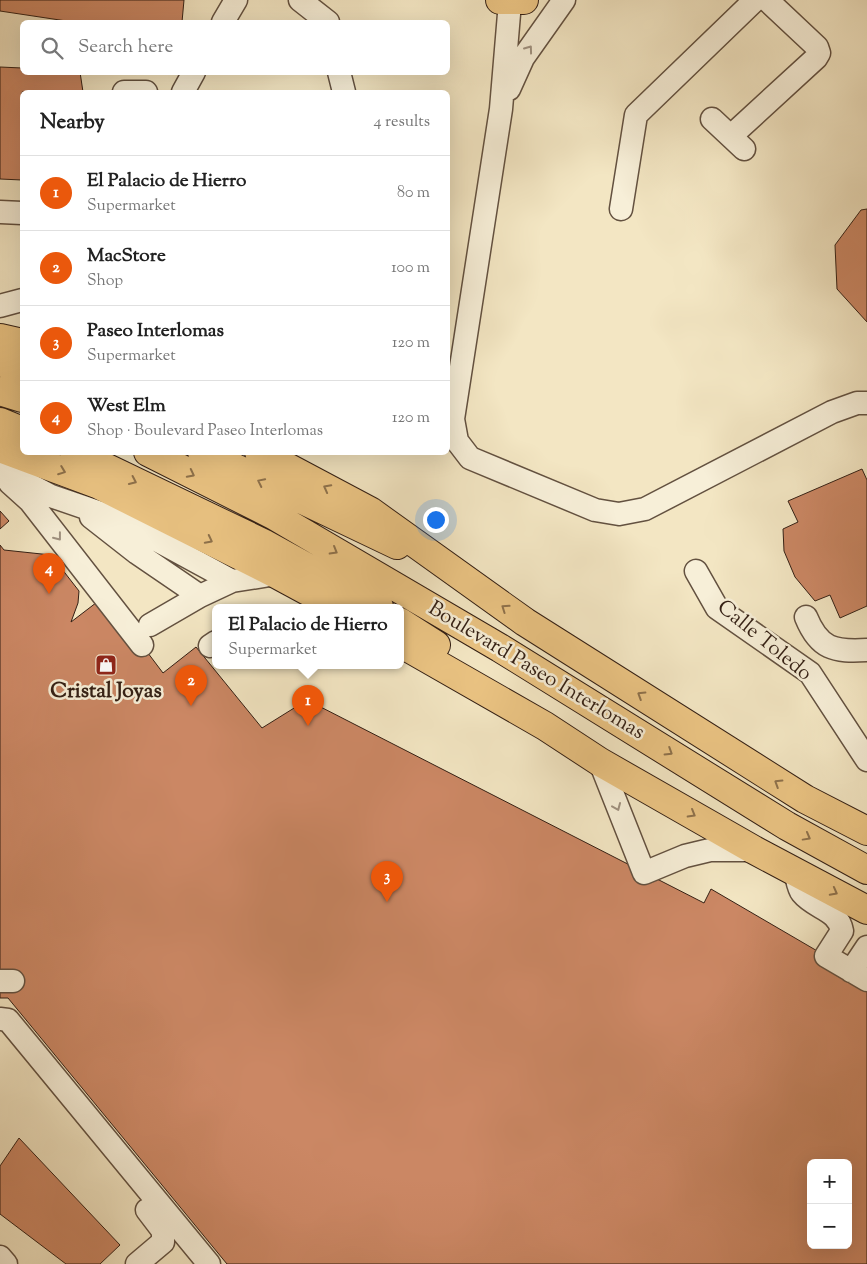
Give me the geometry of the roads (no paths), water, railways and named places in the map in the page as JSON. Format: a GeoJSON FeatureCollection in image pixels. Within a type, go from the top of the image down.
{"type":"FeatureCollection","features":[{"type":"Feature","properties":{"kind":"main road"},"geometry":{"type":"LineString","coordinates":[[0,338],[20,343]]}},
{"type":"Feature","properties":{"kind":"main road"},"geometry":{"type":"LineString","coordinates":[[0,362],[20,368]]}},
{"type":"Feature","properties":{"kind":"main road"},"geometry":{"type":"LineString","coordinates":[[0,391],[20,397]]}},
{"type":"Feature","properties":{"kind":"main road"},"geometry":{"type":"LineString","coordinates":[[0,422],[20,430]]}},
{"type":"Feature","properties":{"kind":"main road"},"geometry":{"type":"LineString","coordinates":[[0,448],[97,484],[276,574],[321,604]]}},
{"type":"Feature","properties":{"kind":"main road"},"geometry":{"type":"LineString","coordinates":[[80,455],[263,543],[374,604]]}},
{"type":"Feature","properties":{"kind":"main road","name":"Boulevard Paseo Interlomas"},"geometry":{"type":"LineString","coordinates":[[154,455],[273,515],[500,648],[787,826],[867,870]]}},
{"type":"Feature","properties":{"kind":"main road"},"geometry":{"type":"LineString","coordinates":[[208,455],[448,569]]}},
{"type":"Feature","properties":{"kind":"main road","name":"Boulevard Paseo Interlomas"},"geometry":{"type":"LineString","coordinates":[[265,455],[370,510],[448,569],[525,622],[805,799],[867,831]]}},
{"type":"Feature","properties":{"kind":"main road"},"geometry":{"type":"LineString","coordinates":[[404,617],[500,648]]}},
{"type":"Feature","properties":{"kind":"main road"},"geometry":{"type":"LineString","coordinates":[[404,625],[514,696],[545,726]]}},
{"type":"Feature","properties":{"kind":"main road"},"geometry":{"type":"LineString","coordinates":[[404,645],[545,726],[600,762],[754,850],[867,910]]}},
{"type":"Feature","properties":{"kind":"street"},"geometry":{"type":"LineString","coordinates":[[224,20],[236,0]]}},
{"type":"Feature","properties":{"kind":"street"},"geometry":{"type":"LineString","coordinates":[[300,0],[325,20]]}},
{"type":"Feature","properties":{"kind":"street"},"geometry":{"type":"LineString","coordinates":[[501,109],[523,58],[564,0]]}},
{"type":"Feature","properties":{"kind":"street"},"geometry":{"type":"LineString","coordinates":[[621,209],[636,115],[754,0]]}},
{"type":"Feature","properties":{"kind":"street"},"geometry":{"type":"LineString","coordinates":[[712,119],[738,142],[819,53],[817,47],[767,0]]}},
{"type":"Feature","properties":{"kind":"street"},"geometry":{"type":"LineString","coordinates":[[511,1],[501,109],[453,418],[457,442],[470,458],[595,510],[619,514],[645,509],[832,412],[857,403],[867,403]]}},
{"type":"Feature","properties":{"kind":"street"},"geometry":{"type":"LineString","coordinates":[[184,90],[192,75]]}},
{"type":"Feature","properties":{"kind":"street"},"geometry":{"type":"LineString","coordinates":[[340,75],[344,90]]}},
{"type":"Feature","properties":{"kind":"street"},"geometry":{"type":"LineString","coordinates":[[0,212],[20,214]]}},
{"type":"Feature","properties":{"kind":"street"},"geometry":{"type":"LineString","coordinates":[[0,306],[20,301]]}},
{"type":"Feature","properties":{"kind":"street"},"geometry":{"type":"LineString","coordinates":[[0,469],[92,517],[137,553],[200,596]]}},
{"type":"Feature","properties":{"kind":"street"},"geometry":{"type":"LineString","coordinates":[[0,478],[12,484],[30,501],[146,635],[200,596],[232,582],[276,574]]}},
{"type":"Feature","properties":{"kind":"street"},"geometry":{"type":"LineString","coordinates":[[50,496],[118,519],[232,582]]}},
{"type":"Feature","properties":{"kind":"street","name":"Calle Toledo"},"geometry":{"type":"LineString","coordinates":[[696,571],[717,608],[810,673],[859,734],[867,760]]}},
{"type":"Feature","properties":{"kind":"street"},"geometry":{"type":"LineString","coordinates":[[806,617],[813,634],[823,644],[839,650],[867,650]]}},
{"type":"Feature","properties":{"kind":"street"},"geometry":{"type":"LineString","coordinates":[[600,762],[644,873],[685,856],[710,850],[754,850]]}},
{"type":"Feature","properties":{"kind":"street"},"geometry":{"type":"LineString","coordinates":[[795,871],[802,893],[833,914],[840,922],[842,931],[826,956],[859,976],[867,947]]}},
{"type":"Feature","properties":{"kind":"street"},"geometry":{"type":"LineString","coordinates":[[0,1019],[8,1020],[209,1264]]}},
{"type":"Feature","properties":{"kind":"street"},"geometry":{"type":"LineString","coordinates":[[55,1098],[163,1231],[163,1242],[138,1264]]}},
{"type":"Feature","properties":{"kind":"street"},"geometry":{"type":"LineString","coordinates":[[0,1257],[6,1264]]}},
{"type":"Feature","properties":{"kind":"place","name":"West Elm"},"geometry":{"type":"Point","coordinates":[49,594]}},
{"type":"Feature","properties":{"kind":"place","name":"Cristal Joyas"},"geometry":{"type":"Point","coordinates":[106,665]}},
{"type":"Feature","properties":{"kind":"place","name":"MacStore"},"geometry":{"type":"Point","coordinates":[191,706]}},
{"type":"Feature","properties":{"kind":"place","name":"El Palacio de Hierro"},"geometry":{"type":"Point","coordinates":[308,726]}},
{"type":"Feature","properties":{"kind":"place","name":"Paseo Interlomas"},"geometry":{"type":"Point","coordinates":[387,902]}}]}
